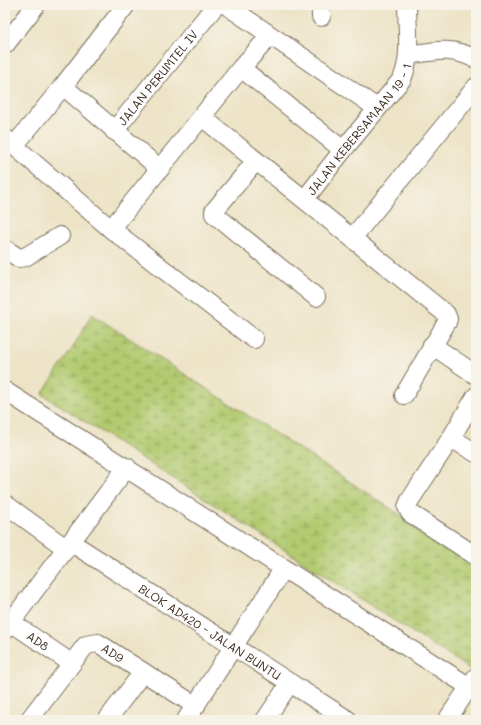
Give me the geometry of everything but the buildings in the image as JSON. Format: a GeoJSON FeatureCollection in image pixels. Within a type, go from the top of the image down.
{"type":"FeatureCollection","features":[{"type":"Feature","properties":{"kind":"street"},"geometry":{"type":"LineString","coordinates":[[5,45],[36,5]]}},
{"type":"Feature","properties":{"kind":"street"},"geometry":{"type":"LineString","coordinates":[[126,5],[63,86],[9,142],[111,229],[254,339]]}},
{"type":"Feature","properties":{"kind":"street","name":"JALAN PERUMTEL IV"},"geometry":{"type":"LineString","coordinates":[[114,131],[216,5]]}},
{"type":"Feature","properties":{"kind":"street"},"geometry":{"type":"LineString","coordinates":[[226,5],[377,108]]}},
{"type":"Feature","properties":{"kind":"street","name":"JALAN KEBERSAMAAN 19 - 1"},"geometry":{"type":"LineString","coordinates":[[305,199],[343,150],[402,79],[406,70],[408,55],[407,5]]}},
{"type":"Feature","properties":{"kind":"street"},"geometry":{"type":"LineString","coordinates":[[111,229],[241,68],[270,36]]}},
{"type":"Feature","properties":{"kind":"street"},"geometry":{"type":"LineString","coordinates":[[408,55],[450,50],[463,53],[476,59]]}},
{"type":"Feature","properties":{"kind":"street"},"geometry":{"type":"LineString","coordinates":[[241,68],[343,150]]}},
{"type":"Feature","properties":{"kind":"street"},"geometry":{"type":"LineString","coordinates":[[63,86],[160,169]]}},
{"type":"Feature","properties":{"kind":"street"},"geometry":{"type":"LineString","coordinates":[[353,237],[476,87]]}},
{"type":"Feature","properties":{"kind":"street"},"geometry":{"type":"LineString","coordinates":[[202,117],[353,237],[446,314],[448,319],[447,322],[432,345],[404,395]]}},
{"type":"Feature","properties":{"kind":"street"},"geometry":{"type":"LineString","coordinates":[[256,161],[214,211],[214,214],[316,297]]}},
{"type":"Feature","properties":{"kind":"street"},"geometry":{"type":"LineString","coordinates":[[5,249],[19,258],[25,257],[60,236]]}},
{"type":"Feature","properties":{"kind":"street"},"geometry":{"type":"LineString","coordinates":[[432,345],[476,375]]}},
{"type":"Feature","properties":{"kind":"street"},"geometry":{"type":"LineString","coordinates":[[5,391],[284,568],[474,684],[447,720]]}},
{"type":"Feature","properties":{"kind":"street"},"geometry":{"type":"LineString","coordinates":[[476,396],[451,438],[410,500],[407,508],[410,513],[476,556]]}},
{"type":"Feature","properties":{"kind":"street"},"geometry":{"type":"LineString","coordinates":[[451,438],[476,453]]}},
{"type":"Feature","properties":{"kind":"street"},"geometry":{"type":"LineString","coordinates":[[7,623],[66,550],[127,467]]}},
{"type":"Feature","properties":{"kind":"street","name":"BLOK AD420 - JALAN BUNTU"},"geometry":{"type":"LineString","coordinates":[[5,504],[66,550],[233,647],[348,720]]}},
{"type":"Feature","properties":{"kind":"street"},"geometry":{"type":"LineString","coordinates":[[191,713],[284,568]]}},
{"type":"Feature","properties":{"kind":"street","name":"AD8"},"geometry":{"type":"LineString","coordinates":[[7,623],[71,663]]}},
{"type":"Feature","properties":{"kind":"street","name":"AD9"},"geometry":{"type":"LineString","coordinates":[[29,720],[86,645],[98,643],[143,672],[191,713]]}},
{"type":"Feature","properties":{"kind":"street"},"geometry":{"type":"LineString","coordinates":[[107,720],[143,672]]}},
{"type":"Feature","properties":{"kind":"street"},"geometry":{"type":"LineString","coordinates":[[266,720],[290,683]]}},
{"type":"Feature","properties":{"kind":"green space"},"geometry":{"type":"Polygon","coordinates":[[[92,314],[476,564],[476,663],[471,670],[42,394],[72,349],[92,314]]]}}]}
